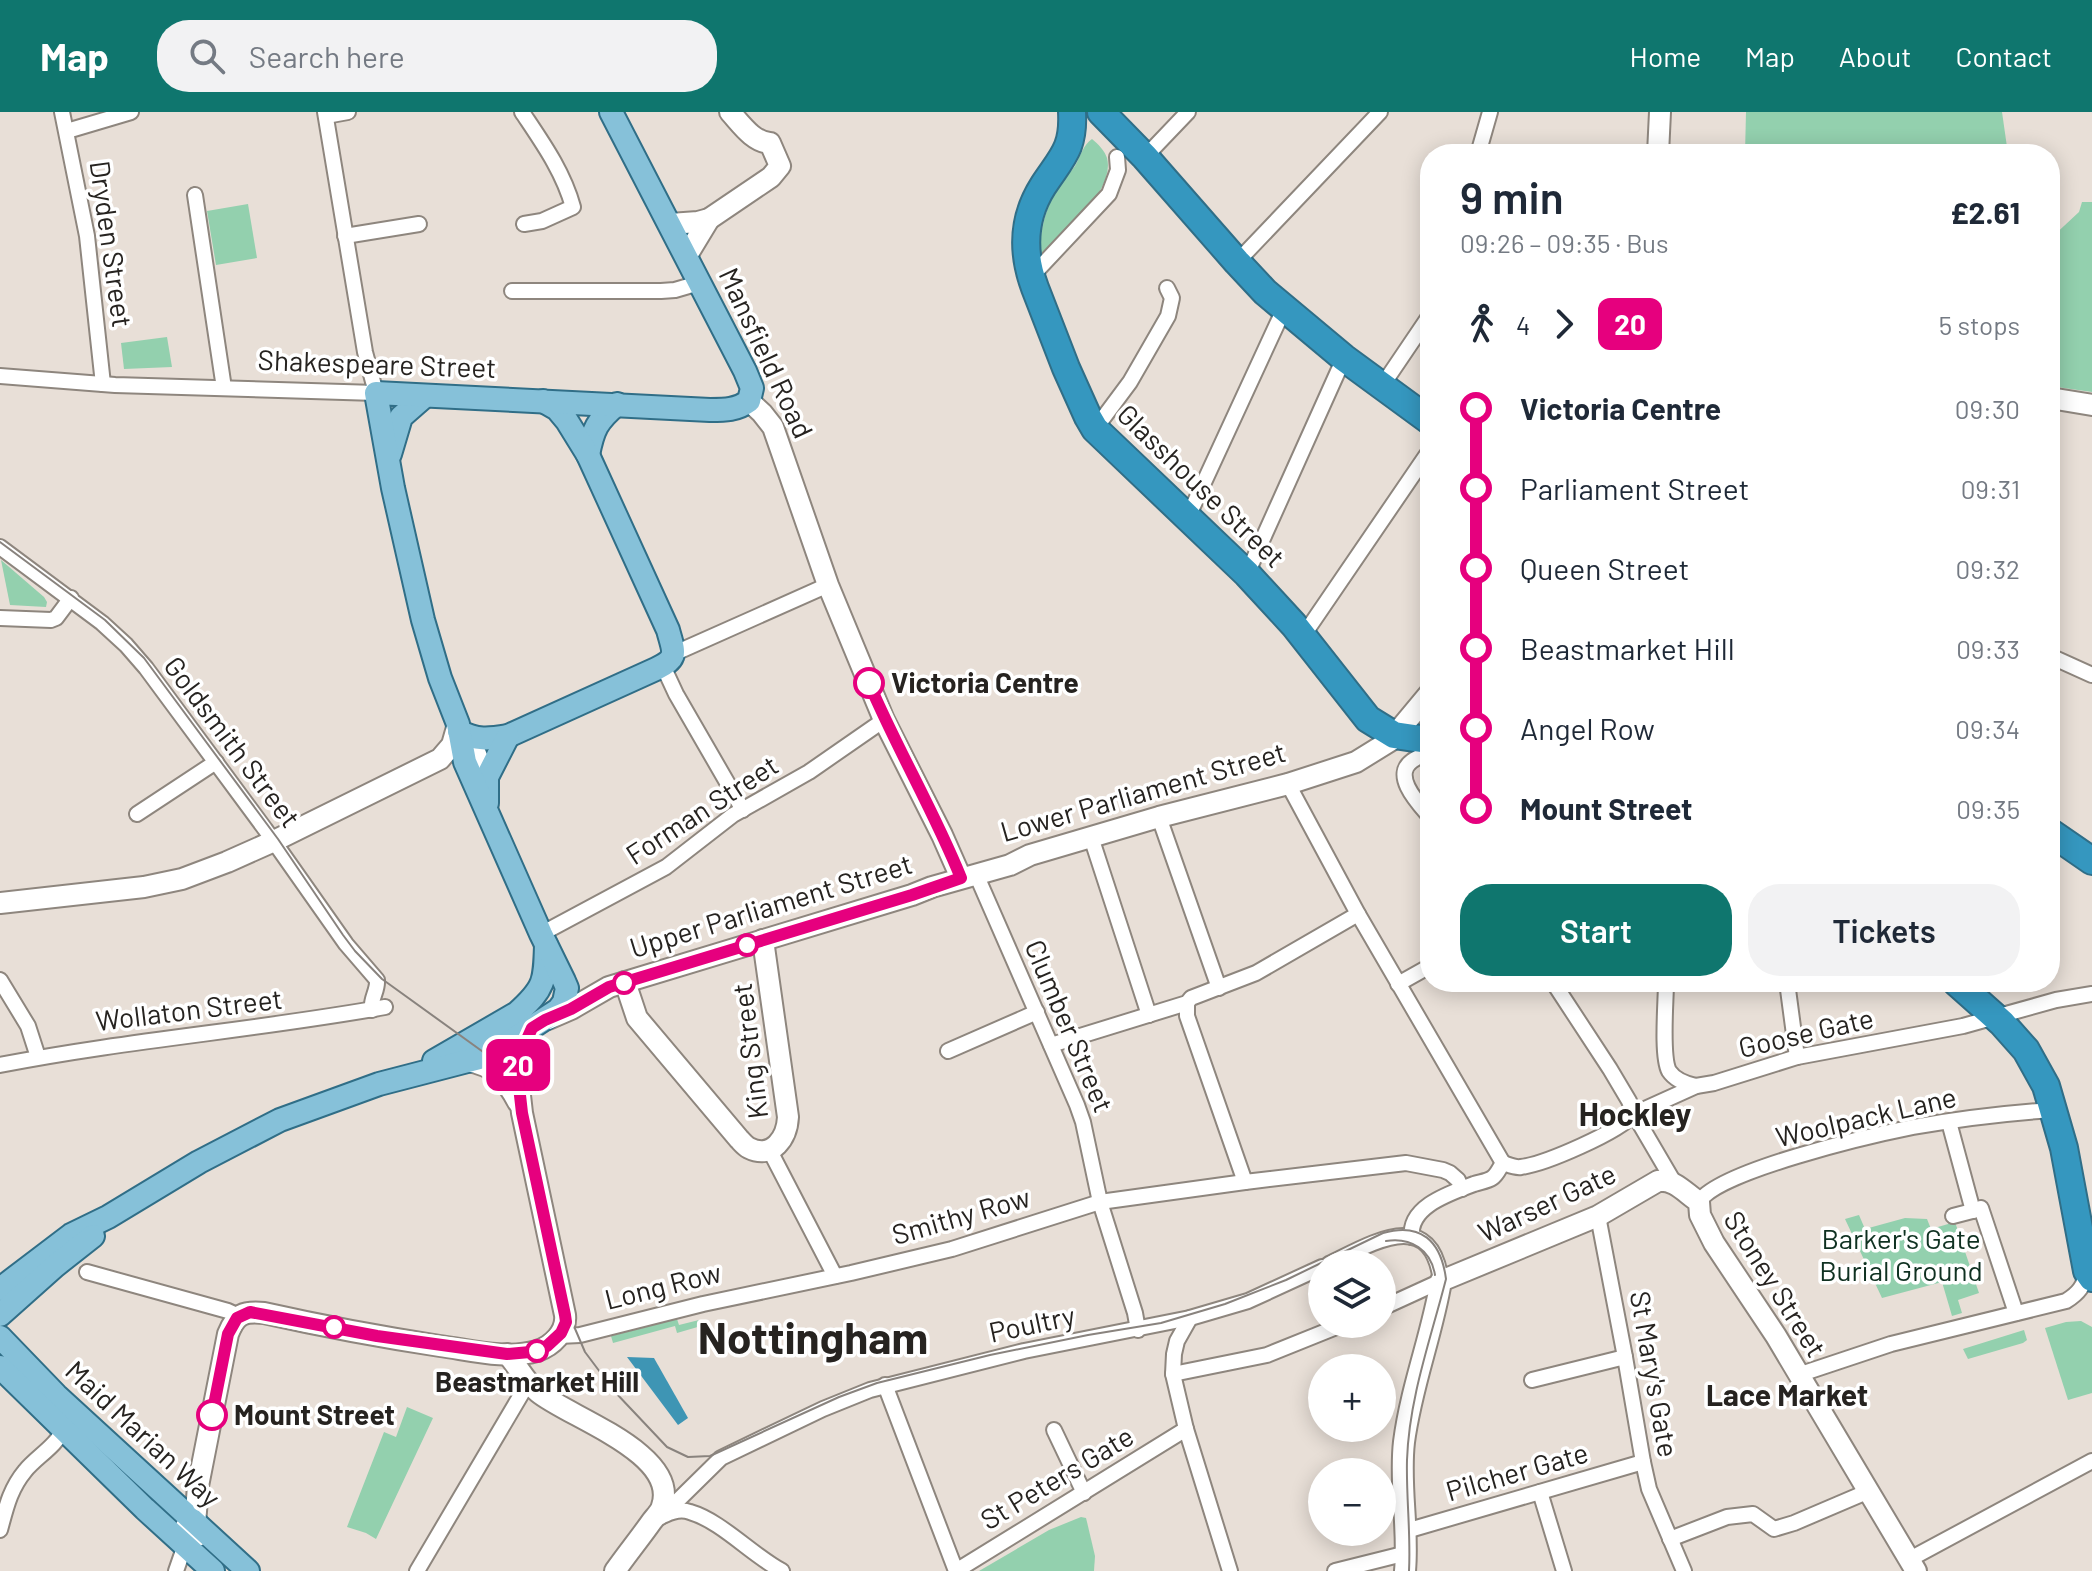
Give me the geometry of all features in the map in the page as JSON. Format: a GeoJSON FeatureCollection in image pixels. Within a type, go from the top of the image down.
{"type":"FeatureCollection","features":[{"type":"Feature","properties":{"kind":"highway","name":"Glasshouse Street"},"geometry":{"type":"LineString","coordinates":[[1072,112],[1073,129],[1065,154],[1042,188],[1025,233],[1031,277],[1088,417],[1095,429],[1247,574],[1303,636],[1368,719],[1394,735]]}},
{"type":"Feature","properties":{"kind":"highway"},"geometry":{"type":"LineString","coordinates":[[1101,112],[1237,262],[1284,309],[1420,414]]}},
{"type":"Feature","properties":{"kind":"highway"},"geometry":{"type":"LineString","coordinates":[[1394,735],[1420,739]]}},
{"type":"Feature","properties":{"kind":"highway"},"geometry":{"type":"LineString","coordinates":[[2060,839],[2092,861]]}},
{"type":"Feature","properties":{"kind":"highway"},"geometry":{"type":"LineString","coordinates":[[1968,992],[2002,1023],[2032,1058],[2046,1086],[2064,1148],[2090,1274]]}},
{"type":"Feature","properties":{"kind":"main road","name":"Mansfield Road"},"geometry":{"type":"LineString","coordinates":[[611,112],[749,381],[752,388],[749,401]]}},
{"type":"Feature","properties":{"kind":"main road","name":"Shakespeare Street"},"geometry":{"type":"LineString","coordinates":[[376,393],[730,410],[742,407],[749,401]]}},
{"type":"Feature","properties":{"kind":"main road"},"geometry":{"type":"LineString","coordinates":[[376,393],[423,620],[440,678],[462,731],[465,762],[567,988],[564,1002],[558,1010],[538,1024]]}},
{"type":"Feature","properties":{"kind":"main road"},"geometry":{"type":"LineString","coordinates":[[388,460],[401,417],[425,396]]}},
{"type":"Feature","properties":{"kind":"main road"},"geometry":{"type":"LineString","coordinates":[[462,731],[485,740],[508,736],[668,660],[668,630],[588,455],[562,415],[543,401]]}},
{"type":"Feature","properties":{"kind":"main road"},"geometry":{"type":"LineString","coordinates":[[588,455],[595,427],[617,404]]}},
{"type":"Feature","properties":{"kind":"main road"},"geometry":{"type":"LineString","coordinates":[[488,816],[488,775],[508,736]]}},
{"type":"Feature","properties":{"kind":"main road"},"geometry":{"type":"LineString","coordinates":[[379,1084],[433,1061],[517,1013],[541,987],[545,972],[544,939]]}},
{"type":"Feature","properties":{"kind":"main road","name":"Upper Parliament Street"},"geometry":{"type":"LineString","coordinates":[[0,1289],[64,1240],[199,1162],[280,1120],[379,1084],[467,1061],[503,1046],[538,1024]]}},
{"type":"Feature","properties":{"kind":"main road","name":"Upper Parliament Street"},"geometry":{"type":"LineString","coordinates":[[0,1315],[99,1231],[108,1217]]}},
{"type":"Feature","properties":{"kind":"main road","name":"Maid Marian Way"},"geometry":{"type":"LineString","coordinates":[[0,1337],[56,1395],[248,1571]]}},
{"type":"Feature","properties":{"kind":"main road","name":"Maid Marian Way"},"geometry":{"type":"LineString","coordinates":[[0,1367],[64,1433],[213,1571]]}},
{"type":"Feature","properties":{"kind":"street","name":"Dryden Street"},"geometry":{"type":"LineString","coordinates":[[62,112],[87,236],[103,384]]}},
{"type":"Feature","properties":{"kind":"street"},"geometry":{"type":"LineString","coordinates":[[67,131],[131,112]]}},
{"type":"Feature","properties":{"kind":"street"},"geometry":{"type":"LineString","coordinates":[[348,112],[326,114],[365,352],[376,393]]}},
{"type":"Feature","properties":{"kind":"street"},"geometry":{"type":"LineString","coordinates":[[522,112],[559,170],[577,213],[524,224]]}},
{"type":"Feature","properties":{"kind":"street"},"geometry":{"type":"LineString","coordinates":[[670,224],[709,219],[771,177],[778,148],[756,139],[730,112]]}},
{"type":"Feature","properties":{"kind":"street"},"geometry":{"type":"LineString","coordinates":[[1145,157],[1188,112]]}},
{"type":"Feature","properties":{"kind":"street"},"geometry":{"type":"LineString","coordinates":[[1237,262],[1380,112]]}},
{"type":"Feature","properties":{"kind":"street"},"geometry":{"type":"LineString","coordinates":[[1481,144],[1490,112]]}},
{"type":"Feature","properties":{"kind":"street"},"geometry":{"type":"LineString","coordinates":[[1658,144],[1660,112]]}},
{"type":"Feature","properties":{"kind":"street"},"geometry":{"type":"LineString","coordinates":[[1031,277],[1109,194],[1118,170],[1117,157]]}},
{"type":"Feature","properties":{"kind":"street"},"geometry":{"type":"LineString","coordinates":[[195,195],[224,388]]}},
{"type":"Feature","properties":{"kind":"street"},"geometry":{"type":"LineString","coordinates":[[686,257],[709,219]]}},
{"type":"Feature","properties":{"kind":"street"},"geometry":{"type":"LineString","coordinates":[[345,236],[419,224]]}},
{"type":"Feature","properties":{"kind":"street"},"geometry":{"type":"LineString","coordinates":[[512,291],[661,291],[699,283]]}},
{"type":"Feature","properties":{"kind":"street"},"geometry":{"type":"LineString","coordinates":[[1095,429],[1130,382],[1168,316],[1172,298],[1167,288]]}},
{"type":"Feature","properties":{"kind":"street"},"geometry":{"type":"LineString","coordinates":[[1188,517],[1284,309]]}},
{"type":"Feature","properties":{"kind":"street"},"geometry":{"type":"LineString","coordinates":[[1382,386],[1420,330]]}},
{"type":"Feature","properties":{"kind":"street"},"geometry":{"type":"LineString","coordinates":[[1247,574],[1344,358]]}},
{"type":"Feature","properties":{"kind":"street","name":"Shakespeare Street"},"geometry":{"type":"LineString","coordinates":[[0,376],[103,384],[376,393]]}},
{"type":"Feature","properties":{"kind":"street"},"geometry":{"type":"LineString","coordinates":[[2060,400],[2092,405]]}},
{"type":"Feature","properties":{"kind":"street","name":"Mansfield Road"},"geometry":{"type":"LineString","coordinates":[[749,401],[773,427],[828,585],[884,720],[942,835],[968,876]]}},
{"type":"Feature","properties":{"kind":"street"},"geometry":{"type":"LineString","coordinates":[[1303,636],[1420,465]]}},
{"type":"Feature","properties":{"kind":"street","name":"Goldsmith Street"},"geometry":{"type":"LineString","coordinates":[[0,547],[71,598],[126,645],[146,668],[346,944],[377,980],[376,1006]]}},
{"type":"Feature","properties":{"kind":"street"},"geometry":{"type":"LineString","coordinates":[[743,810],[676,694],[668,660],[828,585]]}},
{"type":"Feature","properties":{"kind":"street"},"geometry":{"type":"LineString","coordinates":[[0,618],[51,620],[71,598]]}},
{"type":"Feature","properties":{"kind":"street"},"geometry":{"type":"LineString","coordinates":[[2060,661],[2092,675]]}},
{"type":"Feature","properties":{"kind":"street","name":"Lower Parliament Street"},"geometry":{"type":"LineString","coordinates":[[968,876],[1159,817],[1288,784],[1356,762],[1385,745],[1420,705]]}},
{"type":"Feature","properties":{"kind":"street","name":"Lower Parliament Street"},"geometry":{"type":"LineString","coordinates":[[1328,772],[1365,748],[1369,736],[1368,719]]}},
{"type":"Feature","properties":{"kind":"street","name":"Forman Street"},"geometry":{"type":"LineString","coordinates":[[544,939],[666,867],[743,810],[806,774],[884,720]]}},
{"type":"Feature","properties":{"kind":"street"},"geometry":{"type":"LineString","coordinates":[[0,903],[144,887],[182,879],[274,841],[440,759],[462,731],[475,744],[488,775]]}},
{"type":"Feature","properties":{"kind":"street"},"geometry":{"type":"LineString","coordinates":[[1420,757],[1411,761],[1406,777],[1411,796],[1420,806]]}},
{"type":"Feature","properties":{"kind":"street"},"geometry":{"type":"LineString","coordinates":[[137,814],[216,762]]}},
{"type":"Feature","properties":{"kind":"street"},"geometry":{"type":"LineString","coordinates":[[1288,784],[1358,914],[1503,1163],[1493,1177],[1462,1189],[1420,1212],[1413,1222],[1412,1237]]}},
{"type":"Feature","properties":{"kind":"street"},"geometry":{"type":"LineString","coordinates":[[1159,817],[1219,988]]}},
{"type":"Feature","properties":{"kind":"street"},"geometry":{"type":"LineString","coordinates":[[1091,837],[1149,1015]]}},
{"type":"Feature","properties":{"kind":"street","name":"Upper Parliament Street"},"geometry":{"type":"LineString","coordinates":[[538,1024],[617,985],[968,876]]}},
{"type":"Feature","properties":{"kind":"street","name":"Clumber Street"},"geometry":{"type":"LineString","coordinates":[[968,876],[1037,1012],[1083,1122],[1100,1202],[1138,1330]]}},
{"type":"Feature","properties":{"kind":"street"},"geometry":{"type":"LineString","coordinates":[[1051,1045],[1187,1003],[1191,998],[1256,973],[1358,914]]}},
{"type":"Feature","properties":{"kind":"street","name":"King Street"},"geometry":{"type":"LineString","coordinates":[[763,940],[788,1117],[785,1136],[769,1149],[835,1276]]}},
{"type":"Feature","properties":{"kind":"street"},"geometry":{"type":"LineString","coordinates":[[1398,984],[1420,972]]}},
{"type":"Feature","properties":{"kind":"street"},"geometry":{"type":"LineString","coordinates":[[0,980],[28,1026],[38,1057]]}},
{"type":"Feature","properties":{"kind":"street"},"geometry":{"type":"LineString","coordinates":[[567,988],[617,985],[637,1018],[739,1139],[749,1148],[760,1151],[769,1149]]}},
{"type":"Feature","properties":{"kind":"street","name":"Stoney Street"},"geometry":{"type":"LineString","coordinates":[[1560,992],[1629,1101],[1675,1184],[1699,1202],[1700,1215],[1714,1243],[1776,1336],[1913,1565]]}},
{"type":"Feature","properties":{"kind":"street"},"geometry":{"type":"LineString","coordinates":[[1666,992],[1667,1067],[1684,1083],[1696,1086]]}},
{"type":"Feature","properties":{"kind":"street"},"geometry":{"type":"LineString","coordinates":[[1788,992],[1797,1057]]}},
{"type":"Feature","properties":{"kind":"street"},"geometry":{"type":"LineString","coordinates":[[1994,1016],[2092,994]]}},
{"type":"Feature","properties":{"kind":"street"},"geometry":{"type":"LineString","coordinates":[[1187,1003],[1187,1016],[1245,1182]]}},
{"type":"Feature","properties":{"kind":"street","name":"Wollaton Street"},"geometry":{"type":"LineString","coordinates":[[0,1065],[101,1047],[308,1020],[376,1006]]}},
{"type":"Feature","properties":{"kind":"street"},"geometry":{"type":"LineString","coordinates":[[948,1051],[1037,1012]]}},
{"type":"Feature","properties":{"kind":"street","name":"Goose Gate"},"geometry":{"type":"LineString","coordinates":[[1503,1163],[1517,1168],[1568,1151],[1604,1136],[1634,1114],[1696,1086],[1797,1057],[1963,1026],[1994,1016]]}},
{"type":"Feature","properties":{"kind":"street"},"geometry":{"type":"LineString","coordinates":[[538,1024],[519,1057],[517,1069],[522,1113],[565,1315],[565,1324],[559,1336]]}},
{"type":"Feature","properties":{"kind":"street"},"geometry":{"type":"LineString","coordinates":[[467,1061],[479,1063],[500,1074],[522,1113]]}},
{"type":"Feature","properties":{"kind":"street","name":"Woolpack Lane"},"geometry":{"type":"LineString","coordinates":[[1699,1202],[1714,1188],[1736,1178],[1857,1140],[1914,1127],[2053,1110]]}},
{"type":"Feature","properties":{"kind":"street"},"geometry":{"type":"LineString","coordinates":[[1949,1122],[2016,1313]]}},
{"type":"Feature","properties":{"kind":"street","name":"Smithy Row"},"geometry":{"type":"LineString","coordinates":[[835,1276],[952,1249],[1100,1202],[1406,1163],[1450,1173],[1462,1189]]}},
{"type":"Feature","properties":{"kind":"street","name":"Warser Gate"},"geometry":{"type":"LineString","coordinates":[[1441,1281],[1598,1216],[1658,1181],[1675,1184]]}},
{"type":"Feature","properties":{"kind":"street"},"geometry":{"type":"LineString","coordinates":[[1953,1216],[1981,1208]]}},
{"type":"Feature","properties":{"kind":"street","name":"St Mary's Gate"},"geometry":{"type":"LineString","coordinates":[[1598,1216],[1649,1489],[1684,1571]]}},
{"type":"Feature","properties":{"kind":"street"},"geometry":{"type":"LineString","coordinates":[[1335,1571],[1406,1562],[1404,1446],[1413,1391],[1441,1281],[1432,1250],[1412,1237],[1394,1235],[1358,1250]]}},
{"type":"Feature","properties":{"kind":"street"},"geometry":{"type":"LineString","coordinates":[[87,1272],[245,1314],[507,1354],[540,1394],[636,1451],[661,1479],[662,1506],[615,1571]]}},
{"type":"Feature","properties":{"kind":"street","name":"Poultry"},"geometry":{"type":"LineString","coordinates":[[644,1533],[721,1458],[823,1409],[885,1385],[1024,1351],[1190,1318],[1248,1301],[1308,1273]]}},
{"type":"Feature","properties":{"kind":"street"},"geometry":{"type":"LineString","coordinates":[[1798,1375],[1891,1344],[2066,1301],[2080,1290],[2090,1274]]}},
{"type":"Feature","properties":{"kind":"street","name":"Long Row"},"geometry":{"type":"LineString","coordinates":[[507,1354],[539,1350],[559,1336],[580,1335],[703,1304],[835,1276]]}},
{"type":"Feature","properties":{"kind":"street"},"geometry":{"type":"LineString","coordinates":[[1396,1302],[1441,1281]]}},
{"type":"Feature","properties":{"kind":"street"},"geometry":{"type":"LineString","coordinates":[[176,1571],[179,1539],[201,1529],[198,1486],[228,1334],[233,1323],[245,1314]]}},
{"type":"Feature","properties":{"kind":"street"},"geometry":{"type":"LineString","coordinates":[[565,1315],[580,1335]]}},
{"type":"Feature","properties":{"kind":"street"},"geometry":{"type":"LineString","coordinates":[[1190,1318],[1177,1341],[1173,1374],[1186,1429],[1230,1571]]}},
{"type":"Feature","properties":{"kind":"street"},"geometry":{"type":"LineString","coordinates":[[1173,1374],[1267,1355],[1309,1338]]}},
{"type":"Feature","properties":{"kind":"street"},"geometry":{"type":"LineString","coordinates":[[1532,1380],[1625,1357]]}},
{"type":"Feature","properties":{"kind":"street"},"geometry":{"type":"LineString","coordinates":[[417,1571],[528,1383]]}},
{"type":"Feature","properties":{"kind":"street"},"geometry":{"type":"LineString","coordinates":[[885,1385],[956,1571]]}},
{"type":"Feature","properties":{"kind":"street","name":"St Peters Gate"},"geometry":{"type":"LineString","coordinates":[[956,1571],[1186,1429]]}},
{"type":"Feature","properties":{"kind":"street"},"geometry":{"type":"LineString","coordinates":[[1054,1430],[1084,1493]]}},
{"type":"Feature","properties":{"kind":"street"},"geometry":{"type":"LineString","coordinates":[[1,1525],[13,1486],[64,1433]]}},
{"type":"Feature","properties":{"kind":"street"},"geometry":{"type":"LineString","coordinates":[[1913,1565],[2092,1461]]}},
{"type":"Feature","properties":{"kind":"street","name":"Pilcher Gate"},"geometry":{"type":"LineString","coordinates":[[1406,1531],[1643,1462]]}},
{"type":"Feature","properties":{"kind":"street"},"geometry":{"type":"LineString","coordinates":[[1670,1539],[1727,1517],[1753,1514],[1774,1529],[1783,1527],[1869,1491]]}},
{"type":"Feature","properties":{"kind":"street"},"geometry":{"type":"LineString","coordinates":[[1540,1492],[1564,1571]]}},
{"type":"Feature","properties":{"kind":"street"},"geometry":{"type":"LineString","coordinates":[[661,1517],[672,1511],[687,1510],[782,1571]]}},
{"type":"Feature","properties":{"kind":"green space"},"geometry":{"type":"Polygon","coordinates":[[[1746,112],[2002,112],[2007,144],[1745,144],[1746,112]]]}},
{"type":"Feature","properties":{"kind":"green space"},"geometry":{"type":"Polygon","coordinates":[[[1092,139],[1107,158],[1108,171],[1103,185],[1072,227],[1039,259],[1046,213],[1059,186],[1092,139]]]}},
{"type":"Feature","properties":{"kind":"green space"},"geometry":{"type":"Polygon","coordinates":[[[2082,202],[2092,202],[2092,392],[2060,387],[2060,230],[2079,212],[2082,202]]]}},
{"type":"Feature","properties":{"kind":"green space"},"geometry":{"type":"Polygon","coordinates":[[[248,204],[257,258],[216,265],[207,211],[248,204]]]}},
{"type":"Feature","properties":{"kind":"green space"},"geometry":{"type":"Polygon","coordinates":[[[167,337],[172,367],[124,369],[121,343],[167,337]]]}},
{"type":"Feature","properties":{"kind":"green space"},"geometry":{"type":"Polygon","coordinates":[[[1,560],[44,597],[46,607],[10,605],[1,560]]]}},
{"type":"Feature","properties":{"kind":"green space","name":"Barker's Gate Burial Ground"},"geometry":{"type":"Polygon","coordinates":[[[1859,1215],[1865,1229],[1905,1218],[1927,1219],[1931,1229],[1955,1222],[1979,1293],[1958,1300],[1962,1313],[1952,1316],[1942,1282],[1882,1298],[1845,1219],[1859,1215]]]}},
{"type":"Feature","properties":{"kind":"green space"},"geometry":{"type":"Polygon","coordinates":[[[677,1319],[679,1325],[699,1320],[701,1326],[677,1333],[675,1326],[613,1343],[611,1336],[677,1319]]]}},
{"type":"Feature","properties":{"kind":"green space"},"geometry":{"type":"Polygon","coordinates":[[[2081,1321],[2092,1327],[2092,1393],[2068,1400],[2045,1328],[2081,1321]]]}},
{"type":"Feature","properties":{"kind":"green space"},"geometry":{"type":"Polygon","coordinates":[[[2024,1330],[2027,1340],[2023,1343],[1968,1359],[1963,1349],[2024,1330]]]}},
{"type":"Feature","properties":{"kind":"green space"},"geometry":{"type":"Polygon","coordinates":[[[407,1407],[433,1418],[376,1539],[347,1527],[384,1432],[396,1437],[407,1407]]]}},
{"type":"Feature","properties":{"kind":"green space"},"geometry":{"type":"Polygon","coordinates":[[[1081,1517],[1086,1518],[1087,1522],[1095,1556],[1094,1571],[979,1571],[1049,1530],[1081,1517]]]}},
{"type":"Feature","properties":{"kind":"water"},"geometry":{"type":"Polygon","coordinates":[[[627,1357],[654,1358],[688,1418],[678,1425],[627,1357]]]}},
{"type":"Feature","properties":{"kind":"tram line"},"geometry":{"type":"LineString","coordinates":[[0,542],[105,620],[144,658],[278,839],[355,951],[382,979],[498,1064],[526,1111],[560,1272],[573,1324],[585,1352],[615,1392],[667,1447],[688,1457],[710,1456],[877,1383],[990,1355],[1161,1323],[1225,1304],[1286,1280],[1383,1233],[1408,1230],[1427,1238],[1434,1245],[1446,1279],[1422,1368],[1409,1437],[1409,1571]]}},
{"type":"Feature","properties":{"kind":"tram line"},"geometry":{"type":"LineString","coordinates":[[1386,1241],[1404,1241],[1418,1247],[1429,1259],[1435,1275]]}},
{"type":"Feature","properties":{"kind":"bus line","name":"20"},"geometry":{"type":"LineString","coordinates":[[212,1415],[228,1334],[233,1323],[244,1313],[264,1313],[377,1336],[507,1354],[539,1350],[559,1336],[566,1322],[565,1315],[522,1113],[517,1069],[532,1028],[609,987],[961,878],[869,683]]}},
{"type":"Feature","properties":{"kind":"place","name":"Victoria Centre"},"geometry":{"type":"Point","coordinates":[869,683]}},
{"type":"Feature","properties":{"kind":"place","name":"Beastmarket Hill"},"geometry":{"type":"Point","coordinates":[537,1351]}},
{"type":"Feature","properties":{"kind":"place","name":"Mount Street"},"geometry":{"type":"Point","coordinates":[212,1415]}},
{"type":"Feature","properties":{"kind":"district","name":"Hockley"},"geometry":{"type":"Point","coordinates":[1635,1115]}},
{"type":"Feature","properties":{"kind":"district","name":"Nottingham"},"geometry":{"type":"Point","coordinates":[813,1339]}},
{"type":"Feature","properties":{"kind":"district","name":"Lace Market"},"geometry":{"type":"Point","coordinates":[1787,1396]}}]}
